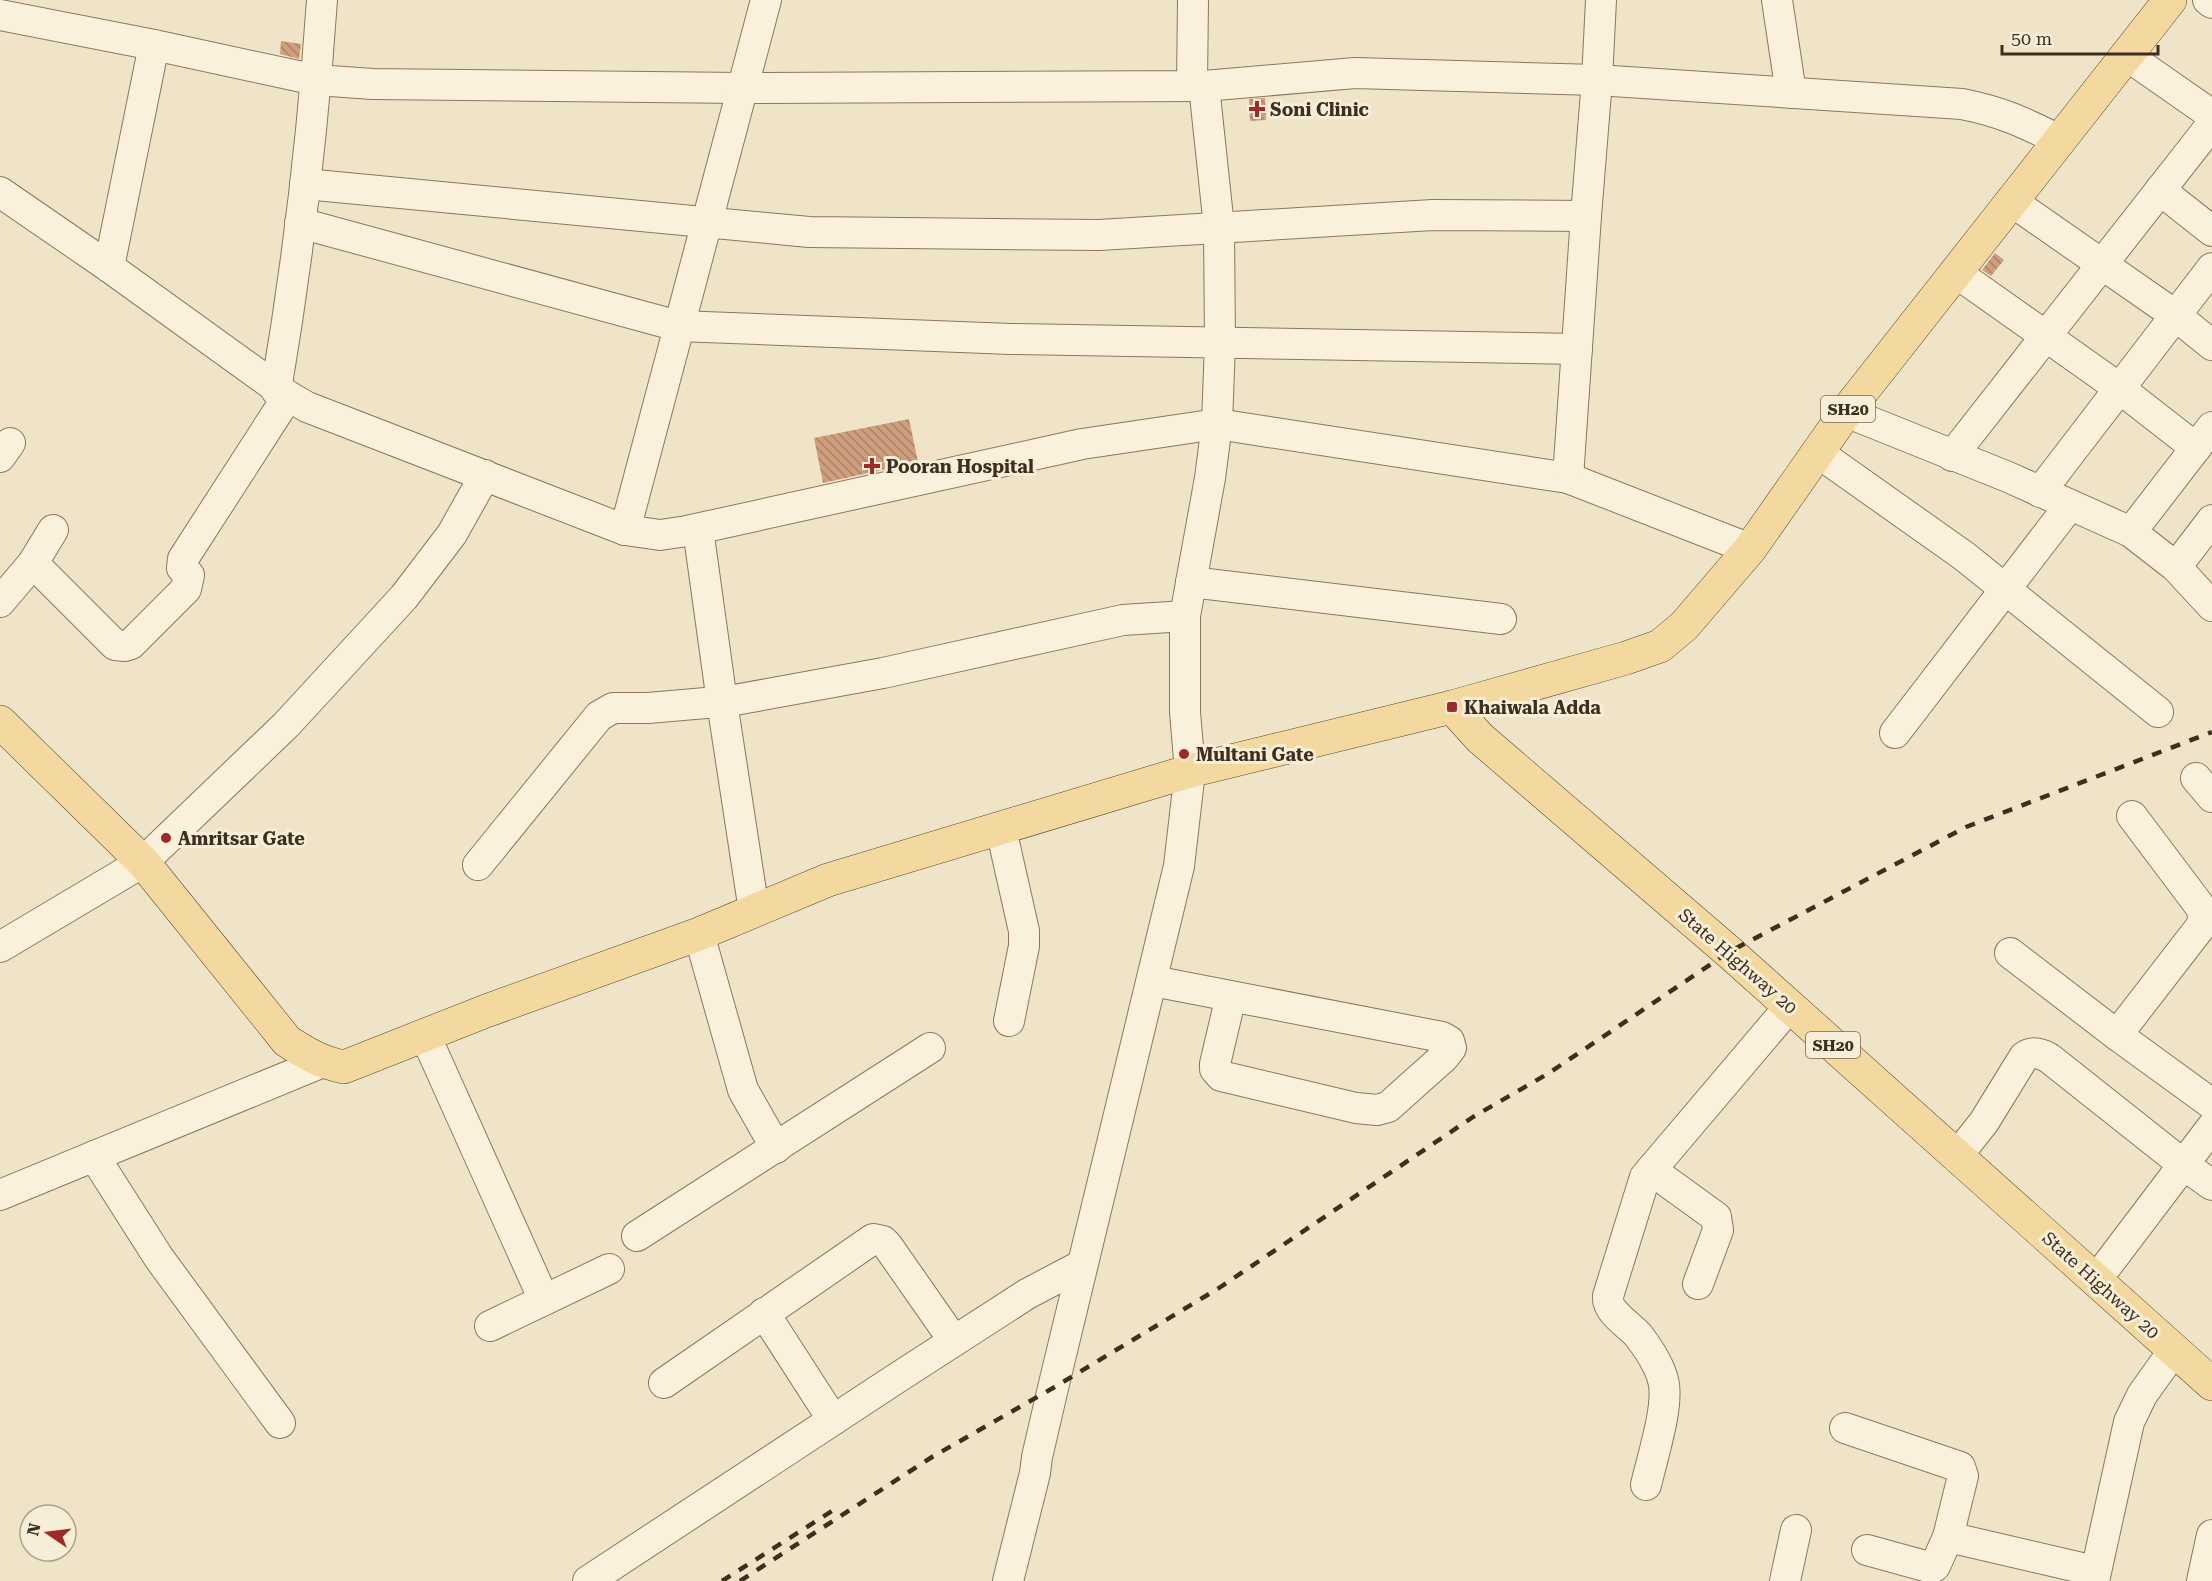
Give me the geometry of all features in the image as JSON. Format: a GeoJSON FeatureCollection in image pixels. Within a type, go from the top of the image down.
{"type":"FeatureCollection","features":[{"type":"Feature","properties":{"kind":"main road","name":"SH20"},"geometry":{"type":"LineString","coordinates":[[1452,707],[1626,658],[1660,646],[1684,626],[1750,549],[1846,412],[2170,0]]}},
{"type":"Feature","properties":{"kind":"main road"},"geometry":{"type":"LineString","coordinates":[[3,732],[142,861],[287,1041],[323,1062],[344,1067],[486,1011],[699,934],[828,880],[1190,771],[1452,707]]}},
{"type":"Feature","properties":{"kind":"main road","name":"State Highway 20"},"geometry":{"type":"LineString","coordinates":[[1452,707],[1480,738],[1790,1006],[2212,1384]]}},
{"type":"Feature","properties":{"kind":"street"},"geometry":{"type":"LineString","coordinates":[[33,562],[115,645],[131,644],[186,589],[189,575],[182,568],[183,559],[282,393],[316,80],[321,0]]}},
{"type":"Feature","properties":{"kind":"street"},"geometry":{"type":"LineString","coordinates":[[625,530],[766,0]]}},
{"type":"Feature","properties":{"kind":"street"},"geometry":{"type":"LineString","coordinates":[[1008,1581],[1179,866],[1190,771],[1185,712],[1185,616],[1210,478],[1217,424],[1220,343],[1219,227],[1198,85],[1193,0]]}},
{"type":"Feature","properties":{"kind":"street"},"geometry":{"type":"LineString","coordinates":[[1568,478],[1601,0]]}},
{"type":"Feature","properties":{"kind":"street"},"geometry":{"type":"LineString","coordinates":[[1777,0],[1791,93]]}},
{"type":"Feature","properties":{"kind":"street"},"geometry":{"type":"LineString","coordinates":[[2208,0],[2212,3]]}},
{"type":"Feature","properties":{"kind":"street"},"geometry":{"type":"LineString","coordinates":[[0,15],[316,80],[373,84],[742,88],[1198,85],[1355,73],[1597,80],[1962,104],[1994,110],[2016,118],[2059,140]]}},
{"type":"Feature","properties":{"kind":"street"},"geometry":{"type":"LineString","coordinates":[[110,267],[154,45]]}},
{"type":"Feature","properties":{"kind":"street"},"geometry":{"type":"LineString","coordinates":[[2126,55],[2212,115]]}},
{"type":"Feature","properties":{"kind":"street"},"geometry":{"type":"LineString","coordinates":[[1952,456],[2212,124]]}},
{"type":"Feature","properties":{"kind":"street"},"geometry":{"type":"LineString","coordinates":[[305,184],[809,232],[856,234],[1099,235],[1433,215],[1586,216]]}},
{"type":"Feature","properties":{"kind":"street"},"geometry":{"type":"LineString","coordinates":[[2160,190],[2212,231]]}},
{"type":"Feature","properties":{"kind":"street"},"geometry":{"type":"LineString","coordinates":[[0,192],[110,267],[282,393],[307,406],[625,530],[660,535],[698,529],[1082,444],[1217,424],[1568,478],[1750,549]]}},
{"type":"Feature","properties":{"kind":"street"},"geometry":{"type":"LineString","coordinates":[[2011,201],[2103,263],[2212,345]]}},
{"type":"Feature","properties":{"kind":"street"},"geometry":{"type":"LineString","coordinates":[[300,223],[678,326],[1011,339],[1576,349]]}},
{"type":"Feature","properties":{"kind":"street"},"geometry":{"type":"LineString","coordinates":[[2040,492],[2212,268]]}},
{"type":"Feature","properties":{"kind":"street"},"geometry":{"type":"LineString","coordinates":[[1955,272],[2119,388],[2204,437],[2131,532]]}},
{"type":"Feature","properties":{"kind":"street"},"geometry":{"type":"LineString","coordinates":[[1846,412],[2131,532],[2176,567],[2212,606]]}},
{"type":"Feature","properties":{"kind":"street"},"geometry":{"type":"LineString","coordinates":[[1817,452],[1964,556],[2158,712]]}},
{"type":"Feature","properties":{"kind":"street"},"geometry":{"type":"LineString","coordinates":[[0,947],[142,861],[286,725],[389,614],[421,576],[452,534],[485,476]]}},
{"type":"Feature","properties":{"kind":"street"},"geometry":{"type":"LineString","coordinates":[[1895,733],[2070,505]]}},
{"type":"Feature","properties":{"kind":"street"},"geometry":{"type":"LineString","coordinates":[[2176,567],[2212,520]]}},
{"type":"Feature","properties":{"kind":"street"},"geometry":{"type":"LineString","coordinates":[[698,529],[754,911]]}},
{"type":"Feature","properties":{"kind":"street"},"geometry":{"type":"LineString","coordinates":[[0,602],[33,562],[53,530]]}},
{"type":"Feature","properties":{"kind":"street"},"geometry":{"type":"LineString","coordinates":[[1191,582],[1501,619]]}},
{"type":"Feature","properties":{"kind":"street"},"geometry":{"type":"LineString","coordinates":[[478,865],[599,716],[613,708],[648,708],[722,702],[883,673],[1123,620],[1185,616]]}},
{"type":"Feature","properties":{"kind":"street"},"geometry":{"type":"LineString","coordinates":[[2117,1035],[2202,925],[2204,919],[2202,909],[2132,816]]}},
{"type":"Feature","properties":{"kind":"street"},"geometry":{"type":"LineString","coordinates":[[1001,829],[1024,931],[1009,1021]]}},
{"type":"Feature","properties":{"kind":"street"},"geometry":{"type":"LineString","coordinates":[[699,934],[743,1090],[776,1148]]}},
{"type":"Feature","properties":{"kind":"street"},"geometry":{"type":"LineString","coordinates":[[2010,953],[2212,1104]]}},
{"type":"Feature","properties":{"kind":"street"},"geometry":{"type":"LineString","coordinates":[[1153,981],[1231,996],[1442,1037],[1450,1043],[1450,1051],[1388,1107],[1377,1110],[1356,1108],[1221,1076],[1215,1069],[1215,1064],[1231,996]]}},
{"type":"Feature","properties":{"kind":"street"},"geometry":{"type":"LineString","coordinates":[[1646,1485],[1665,1402],[1664,1381],[1659,1366],[1638,1336],[1610,1306],[1607,1298],[1640,1190],[1650,1170],[1790,1006]]}},
{"type":"Feature","properties":{"kind":"street"},"geometry":{"type":"LineString","coordinates":[[425,1035],[544,1299]]}},
{"type":"Feature","properties":{"kind":"street"},"geometry":{"type":"LineString","coordinates":[[637,1236],[930,1048]]}},
{"type":"Feature","properties":{"kind":"street"},"geometry":{"type":"LineString","coordinates":[[1957,1156],[1984,1122],[2024,1057],[2037,1053],[2049,1058],[2212,1185]]}},
{"type":"Feature","properties":{"kind":"street"},"geometry":{"type":"LineString","coordinates":[[0,1195],[323,1062]]}},
{"type":"Feature","properties":{"kind":"street"},"geometry":{"type":"LineString","coordinates":[[2096,1281],[2212,1127]]}},
{"type":"Feature","properties":{"kind":"street"},"geometry":{"type":"LineString","coordinates":[[94,1156],[165,1266],[280,1423]]}},
{"type":"Feature","properties":{"kind":"street"},"geometry":{"type":"LineString","coordinates":[[1650,1170],[1716,1217],[1718,1221],[1718,1230],[1698,1284]]}},
{"type":"Feature","properties":{"kind":"street"},"geometry":{"type":"LineString","coordinates":[[664,1383],[869,1240],[877,1238],[887,1245],[954,1341]]}},
{"type":"Feature","properties":{"kind":"street"},"geometry":{"type":"LineString","coordinates":[[588,1581],[1027,1294],[1082,1265]]}},
{"type":"Feature","properties":{"kind":"street"},"geometry":{"type":"LineString","coordinates":[[490,1326],[609,1269]]}},
{"type":"Feature","properties":{"kind":"street"},"geometry":{"type":"LineString","coordinates":[[764,1313],[833,1420]]}},
{"type":"Feature","properties":{"kind":"street"},"geometry":{"type":"LineString","coordinates":[[1948,1537],[2094,1576],[2130,1422],[2142,1395],[2174,1350]]}},
{"type":"Feature","properties":{"kind":"street"},"geometry":{"type":"LineString","coordinates":[[1845,1428],[1960,1467],[1963,1476],[1948,1537],[1935,1566],[1932,1568],[1868,1550]]}},
{"type":"Feature","properties":{"kind":"street"},"geometry":{"type":"LineString","coordinates":[[1785,1581],[1796,1530]]}},
{"type":"Feature","properties":{"kind":"street"},"geometry":{"type":"LineString","coordinates":[[2202,1581],[2212,1535]]}},
{"type":"Feature","properties":{"kind":"building"},"geometry":{"type":"Polygon","coordinates":[[[281,41],[301,44],[299,59],[280,54],[281,41]]]}},
{"type":"Feature","properties":{"kind":"building"},"geometry":{"type":"Polygon","coordinates":[[[1265,98],[1266,120],[1250,121],[1249,99],[1265,98]]]}},
{"type":"Feature","properties":{"kind":"building"},"geometry":{"type":"Polygon","coordinates":[[[1995,253],[2004,260],[1991,276],[1982,270],[1995,253]]]}},
{"type":"Feature","properties":{"kind":"building"},"geometry":{"type":"Polygon","coordinates":[[[909,419],[918,462],[823,483],[814,438],[909,419]]]}},
{"type":"Feature","properties":{"kind":"railway"},"geometry":{"type":"LineString","coordinates":[[740,1581],[932,1457],[1053,1388],[1219,1288],[1473,1117],[1549,1073],[1729,952],[1966,827],[2212,732]]}},
{"type":"Feature","properties":{"kind":"railway"},"geometry":{"type":"LineString","coordinates":[[722,1581],[832,1511]]}},
{"type":"Feature","properties":{"kind":"place","name":"Soni Clinic"},"geometry":{"type":"Point","coordinates":[1257,109]}},
{"type":"Feature","properties":{"kind":"place","name":"Pooran Hospital"},"geometry":{"type":"Point","coordinates":[872,466]}},
{"type":"Feature","properties":{"kind":"place","name":"Khaiwala Adda"},"geometry":{"type":"Point","coordinates":[1452,707]}},
{"type":"Feature","properties":{"kind":"place","name":"Multani Gate"},"geometry":{"type":"Point","coordinates":[1184,754]}},
{"type":"Feature","properties":{"kind":"place","name":"Amritsar Gate"},"geometry":{"type":"Point","coordinates":[166,838]}}]}
